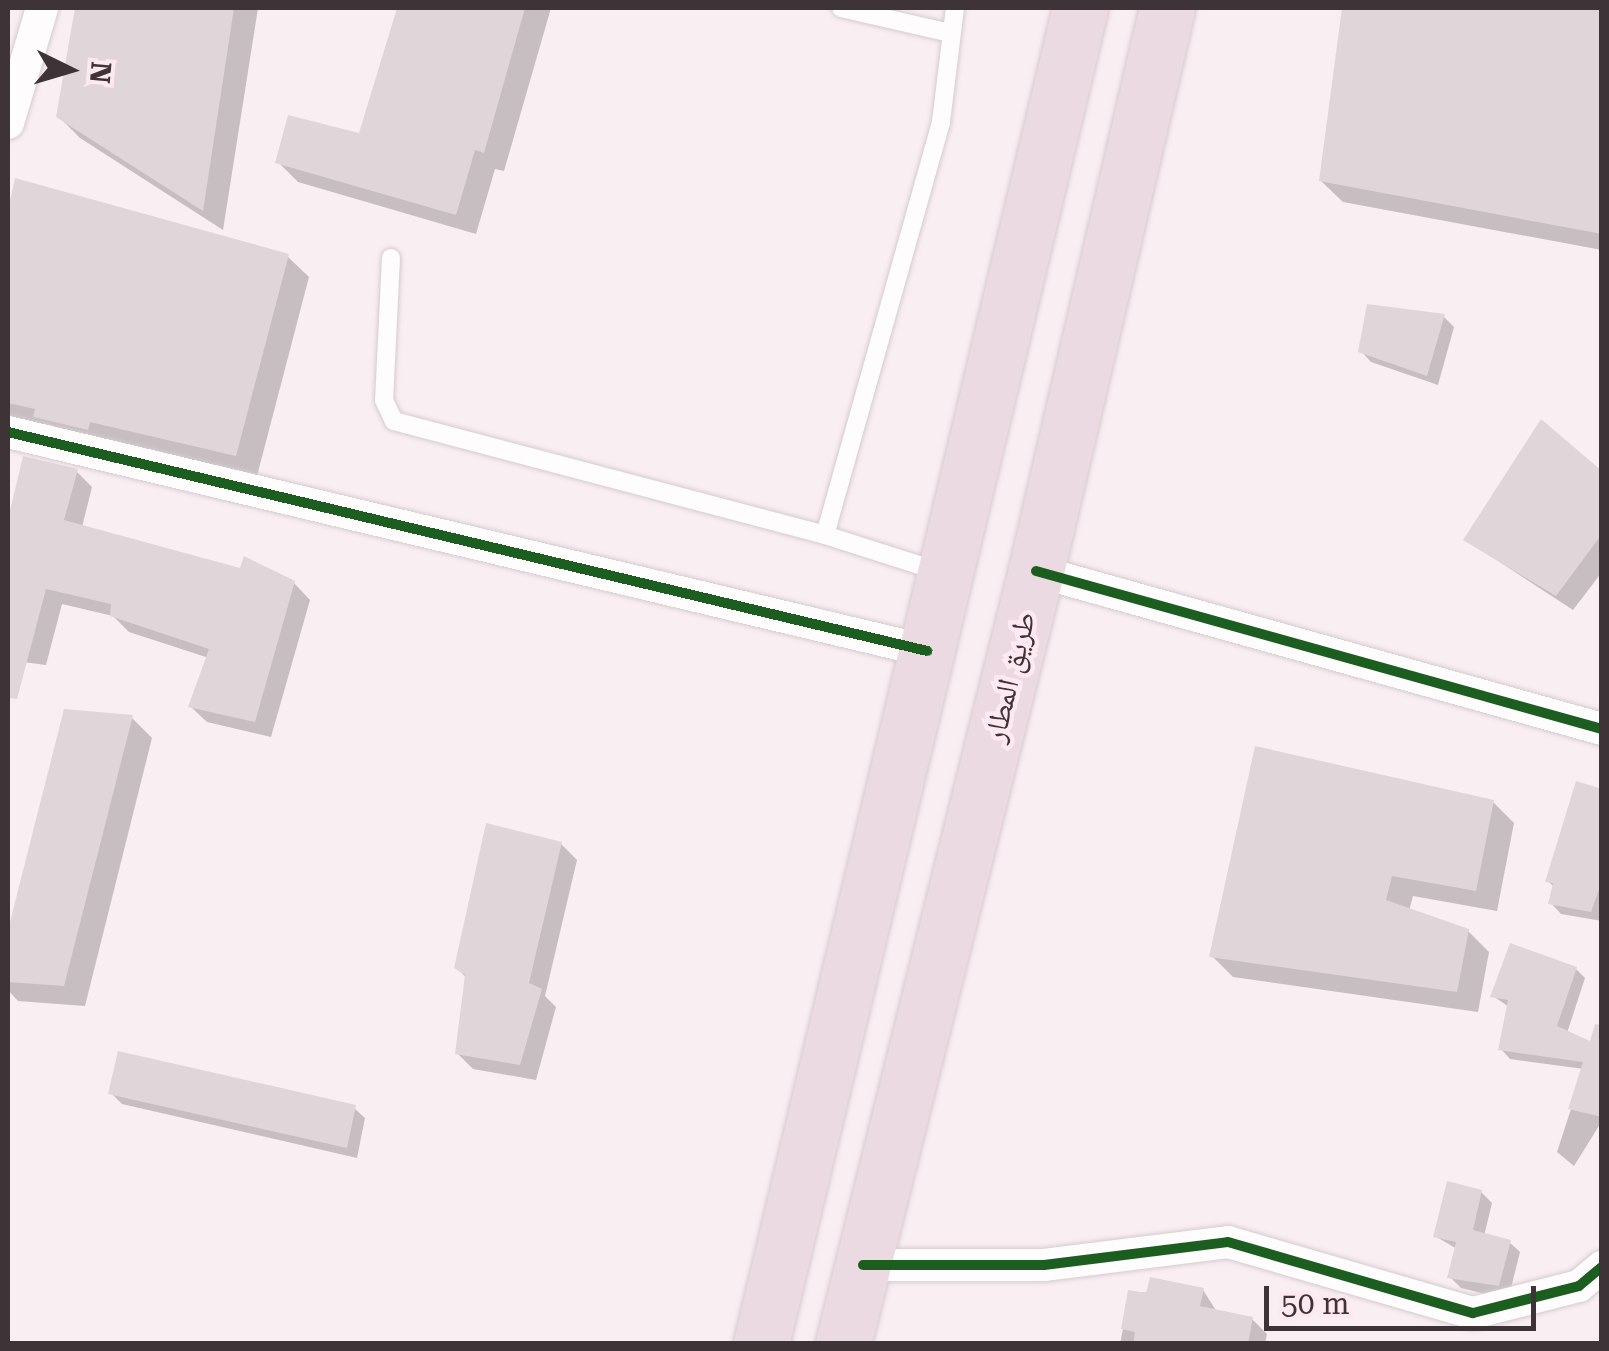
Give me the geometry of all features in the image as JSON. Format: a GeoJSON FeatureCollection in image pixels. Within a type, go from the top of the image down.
{"type":"FeatureCollection","features":[{"type":"Feature","properties":{"kind":"highway"},"geometry":{"type":"LineString","coordinates":[[761,1344],[1080,8]]}},
{"type":"Feature","properties":{"kind":"highway","name":"طريق المطار"},"geometry":{"type":"LineString","coordinates":[[843,1344],[1036,571],[1168,8]]}},
{"type":"Feature","properties":{"kind":"street"},"geometry":{"type":"LineString","coordinates":[[8,124],[42,8]]}},
{"type":"Feature","properties":{"kind":"street"},"geometry":{"type":"LineString","coordinates":[[8,432],[927,650]]}},
{"type":"Feature","properties":{"kind":"street"},"geometry":{"type":"LineString","coordinates":[[1036,571],[1602,729]]}},
{"type":"Feature","properties":{"kind":"street"},"geometry":{"type":"LineString","coordinates":[[862,1265],[1044,1265],[1228,1242],[1473,1313],[1580,1286],[1602,1267]]}},
{"type":"Feature","properties":{"kind":"lane"},"geometry":{"type":"LineString","coordinates":[[841,8],[950,33]]}},
{"type":"Feature","properties":{"kind":"lane"},"geometry":{"type":"LineString","coordinates":[[824,535],[911,242],[941,122],[955,8]]}},
{"type":"Feature","properties":{"kind":"lane"},"geometry":{"type":"LineString","coordinates":[[391,258],[384,400],[394,421],[824,535],[944,573]]}},
{"type":"Feature","properties":{"kind":"building"},"geometry":{"type":"Polygon","coordinates":[[[75,8],[234,8],[203,211],[56,117],[75,8]]]}},
{"type":"Feature","properties":{"kind":"building"},"geometry":{"type":"Polygon","coordinates":[[[397,8],[525,8],[484,153],[475,150],[456,215],[275,163],[288,115],[359,133],[397,8]]]}},
{"type":"Feature","properties":{"kind":"building"},"geometry":{"type":"Polygon","coordinates":[[[1342,8],[1602,8],[1602,234],[1319,181],[1342,8]]]}},
{"type":"Feature","properties":{"kind":"building"},"geometry":{"type":"Polygon","coordinates":[[[15,178],[289,254],[236,456],[90,422],[88,430],[33,417],[35,409],[8,403],[8,210],[15,178]]]}},
{"type":"Feature","properties":{"kind":"building"},"geometry":{"type":"Polygon","coordinates":[[[1367,304],[1445,314],[1427,376],[1358,352],[1367,304]]]}},
{"type":"Feature","properties":{"kind":"building"},"geometry":{"type":"Polygon","coordinates":[[[1541,419],[1602,471],[1602,534],[1556,596],[1463,540],[1541,419]]]}},
{"type":"Feature","properties":{"kind":"building"},"geometry":{"type":"Polygon","coordinates":[[[23,456],[78,469],[64,520],[240,568],[244,556],[295,581],[255,722],[188,707],[209,649],[110,616],[111,604],[46,589],[17,699],[8,698],[8,519],[23,456]]]}},
{"type":"Feature","properties":{"kind":"building"},"geometry":{"type":"Polygon","coordinates":[[[64,709],[133,715],[64,986],[8,982],[8,930],[64,709]]]}},
{"type":"Feature","properties":{"kind":"building"},"geometry":{"type":"Polygon","coordinates":[[[1255,746],[1494,800],[1476,891],[1392,876],[1386,900],[1469,929],[1457,992],[1209,957],[1255,746]]]}},
{"type":"Feature","properties":{"kind":"building"},"geometry":{"type":"Polygon","coordinates":[[[1576,781],[1602,789],[1602,881],[1591,912],[1548,904],[1553,883],[1545,882],[1576,781]]]}},
{"type":"Feature","properties":{"kind":"building"},"geometry":{"type":"Polygon","coordinates":[[[486,823],[562,842],[529,983],[542,989],[520,1065],[455,1054],[465,975],[454,968],[486,823]]]}},
{"type":"Feature","properties":{"kind":"building"},"geometry":{"type":"Polygon","coordinates":[[[1510,943],[1577,967],[1557,1026],[1590,1041],[1595,1024],[1602,1025],[1602,1117],[1568,1109],[1583,1062],[1498,1050],[1508,1000],[1490,997],[1510,943]]]}},
{"type":"Feature","properties":{"kind":"building"},"geometry":{"type":"Polygon","coordinates":[[[118,1051],[356,1105],[347,1148],[108,1094],[118,1051]]]}},
{"type":"Feature","properties":{"kind":"building"},"geometry":{"type":"Polygon","coordinates":[[[1447,1181],[1482,1190],[1473,1230],[1511,1240],[1499,1286],[1447,1278],[1456,1242],[1433,1237],[1447,1181]]]}},
{"type":"Feature","properties":{"kind":"building"},"geometry":{"type":"Polygon","coordinates":[[[1150,1277],[1204,1288],[1200,1306],[1253,1317],[1248,1344],[1133,1344],[1135,1332],[1121,1329],[1128,1290],[1146,1293],[1150,1277]]]}},
{"type":"Feature","properties":{"kind":"cycle path"},"geometry":{"type":"LineString","coordinates":[[8,432],[927,651]]}},
{"type":"Feature","properties":{"kind":"cycle path"},"geometry":{"type":"LineString","coordinates":[[1036,571],[1602,729]]}},
{"type":"Feature","properties":{"kind":"cycle path"},"geometry":{"type":"LineString","coordinates":[[863,1265],[1044,1265],[1228,1242],[1473,1313],[1579,1286],[1602,1267]]}}]}
